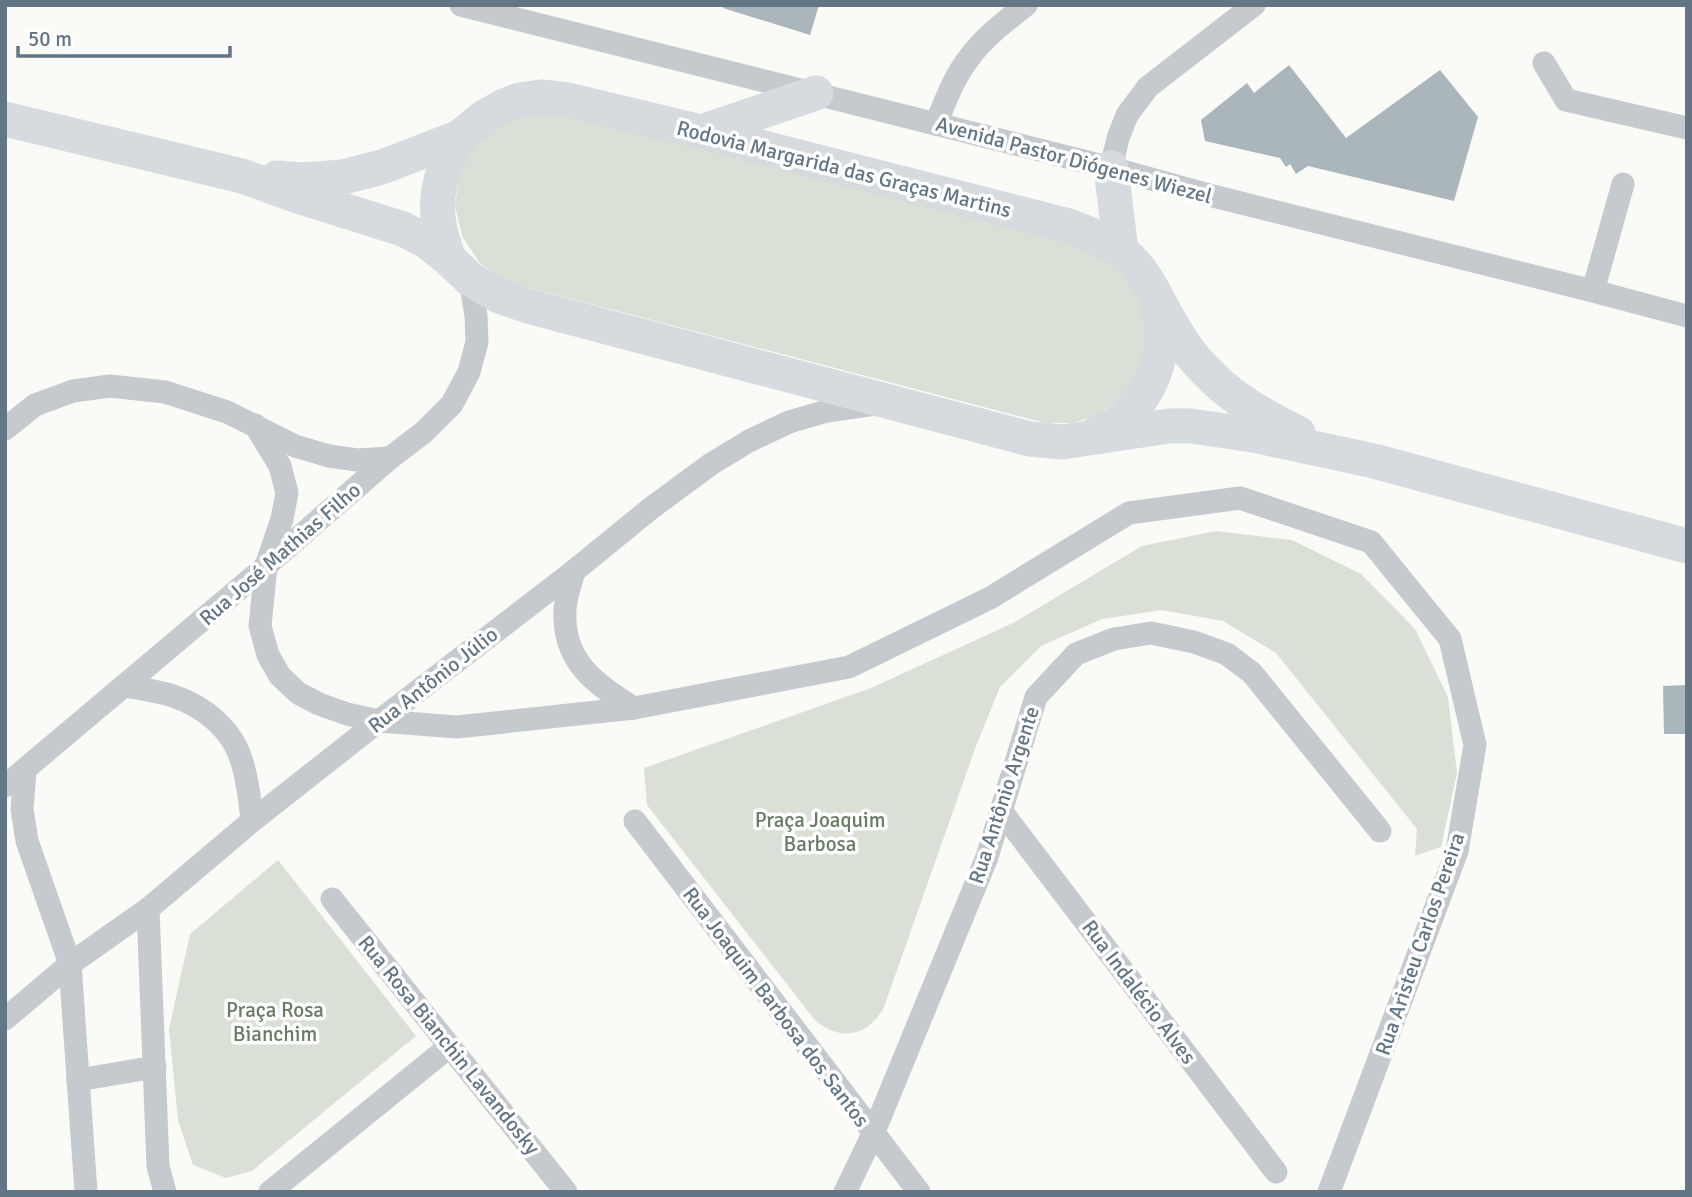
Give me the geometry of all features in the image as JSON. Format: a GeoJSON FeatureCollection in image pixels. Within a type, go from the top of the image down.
{"type":"FeatureCollection","features":[{"type":"Feature","properties":{"kind":"main road"},"geometry":{"type":"LineString","coordinates":[[701,132],[816,93]]}},
{"type":"Feature","properties":{"kind":"main road","name":"Rodovia Margarida das Graças Martins"},"geometry":{"type":"LineString","coordinates":[[242,176],[302,180],[343,177],[382,167],[460,137],[483,118],[504,106],[519,100],[541,97],[568,100],[701,132],[1069,226],[1100,238],[1137,265],[1173,328],[1208,373],[1230,393],[1281,425],[1308,438],[1374,461]]}},
{"type":"Feature","properties":{"kind":"main road","name":"Rodovia Margarida das Graças Martins"},"geometry":{"type":"LineString","coordinates":[[5,119],[242,176],[403,229],[426,241],[459,269],[499,296],[528,306],[1030,439],[1062,442],[1169,426],[1191,426],[1253,435],[1374,461],[1687,546]]}},
{"type":"Feature","properties":{"kind":"main road"},"geometry":{"type":"LineString","coordinates":[[459,269],[440,231],[438,214],[442,177],[460,137]]}},
{"type":"Feature","properties":{"kind":"main road"},"geometry":{"type":"LineString","coordinates":[[1111,168],[1121,251]]}},
{"type":"Feature","properties":{"kind":"main road"},"geometry":{"type":"LineString","coordinates":[[1085,439],[1122,419],[1141,398],[1152,377],[1160,356],[1162,332],[1159,311],[1149,283]]}},
{"type":"Feature","properties":{"kind":"street","name":"Avenida Pastor Diógenes Wiezel"},"geometry":{"type":"LineString","coordinates":[[461,5],[1687,316]]}},
{"type":"Feature","properties":{"kind":"street"},"geometry":{"type":"LineString","coordinates":[[936,124],[968,59],[995,29],[1026,5]]}},
{"type":"Feature","properties":{"kind":"street"},"geometry":{"type":"LineString","coordinates":[[1111,168],[1118,138],[1127,116],[1148,87],[1254,5]]}},
{"type":"Feature","properties":{"kind":"street"},"geometry":{"type":"LineString","coordinates":[[1544,63],[1566,100],[1687,128]]}},
{"type":"Feature","properties":{"kind":"street"},"geometry":{"type":"LineString","coordinates":[[1593,291],[1623,184]]}},
{"type":"Feature","properties":{"kind":"street","name":"Rua José Mathias Filho"},"geometry":{"type":"LineString","coordinates":[[5,786],[424,432],[452,404],[469,372],[477,342],[476,316],[459,269]]}},
{"type":"Feature","properties":{"kind":"street"},"geometry":{"type":"LineString","coordinates":[[5,429],[34,405],[73,391],[110,386],[165,392],[227,412],[295,446],[330,456],[357,460],[390,458]]}},
{"type":"Feature","properties":{"kind":"street","name":"Rua Antônio Júlio"},"geometry":{"type":"LineString","coordinates":[[5,1019],[70,964],[148,909],[252,821],[379,721],[711,464],[749,441],[789,422],[827,411],[892,402]]}},
{"type":"Feature","properties":{"kind":"street","name":"Rua Aristeu Carlos Pereira"},"geometry":{"type":"LineString","coordinates":[[255,425],[280,466],[286,493],[282,519],[266,566],[260,626],[268,655],[281,676],[298,693],[347,715],[379,721],[457,727],[634,708],[849,667],[990,598],[1129,513],[1240,498],[1371,542],[1450,639],[1475,745],[1457,851],[1329,1192]]}},
{"type":"Feature","properties":{"kind":"street"},"geometry":{"type":"LineString","coordinates":[[574,571],[565,608],[567,634],[574,657],[609,693],[634,708]]}},
{"type":"Feature","properties":{"kind":"street","name":"Rua Antônio Argente"},"geometry":{"type":"LineString","coordinates":[[845,1192],[873,1133],[987,857],[1036,697],[1076,654],[1114,639],[1151,633],[1194,642],[1227,654],[1252,673],[1380,831]]}},
{"type":"Feature","properties":{"kind":"street"},"geometry":{"type":"LineString","coordinates":[[124,686],[173,696],[193,704],[227,732],[242,759],[252,821]]}},
{"type":"Feature","properties":{"kind":"street"},"geometry":{"type":"LineString","coordinates":[[25,770],[22,809],[27,841],[70,964],[86,1192]]}},
{"type":"Feature","properties":{"kind":"street","name":"Rua Indalécio Alves"},"geometry":{"type":"LineString","coordinates":[[1002,812],[1276,1172]]}},
{"type":"Feature","properties":{"kind":"street","name":"Rua Joaquim Barbosa dos Santos"},"geometry":{"type":"LineString","coordinates":[[635,821],[919,1192]]}},
{"type":"Feature","properties":{"kind":"street","name":"Rua Rosa Bianchin Lavandosky"},"geometry":{"type":"LineString","coordinates":[[332,899],[565,1192]]}},
{"type":"Feature","properties":{"kind":"street"},"geometry":{"type":"LineString","coordinates":[[148,909],[158,1166],[165,1192]]}},
{"type":"Feature","properties":{"kind":"street"},"geometry":{"type":"LineString","coordinates":[[270,1192],[450,1046]]}},
{"type":"Feature","properties":{"kind":"street"},"geometry":{"type":"LineString","coordinates":[[78,1080],[155,1067]]}},
{"type":"Feature","properties":{"kind":"green space"},"geometry":{"type":"Polygon","coordinates":[[[554,112],[1099,251],[1122,268],[1148,318],[1140,374],[1123,397],[1100,414],[1073,423],[1045,423],[503,281],[479,262],[462,236],[455,206],[459,176],[473,148],[495,127],[523,114],[554,112]]]}},
{"type":"Feature","properties":{"kind":"green space","name":"Praça Joaquim Barbosa"},"geometry":{"type":"Polygon","coordinates":[[[1216,531],[1292,540],[1361,574],[1415,629],[1448,697],[1457,773],[1441,847],[1415,856],[1417,829],[1276,653],[1223,621],[1162,610],[1102,619],[1041,646],[1000,687],[976,746],[884,1007],[877,1017],[870,1025],[852,1033],[833,1031],[814,1019],[647,805],[644,768],[871,688],[1013,623],[1142,546],[1216,531]]]}},
{"type":"Feature","properties":{"kind":"green space","name":"Praça Rosa Bianchim"},"geometry":{"type":"Polygon","coordinates":[[[278,860],[416,1036],[252,1171],[226,1178],[193,1165],[178,1120],[169,1029],[190,934],[278,860]]]}},
{"type":"Feature","properties":{"kind":"building"},"geometry":{"type":"Polygon","coordinates":[[[724,5],[819,5],[810,35],[723,8],[724,5]]]}},
{"type":"Feature","properties":{"kind":"building"},"geometry":{"type":"Polygon","coordinates":[[[1289,65],[1346,138],[1440,70],[1478,117],[1454,201],[1308,166],[1296,174],[1290,164],[1286,167],[1280,158],[1205,141],[1201,120],[1247,83],[1254,93],[1289,65]]]}},
{"type":"Feature","properties":{"kind":"building"},"geometry":{"type":"Polygon","coordinates":[[[1687,685],[1687,734],[1664,734],[1663,686],[1687,685]]]}}]}
